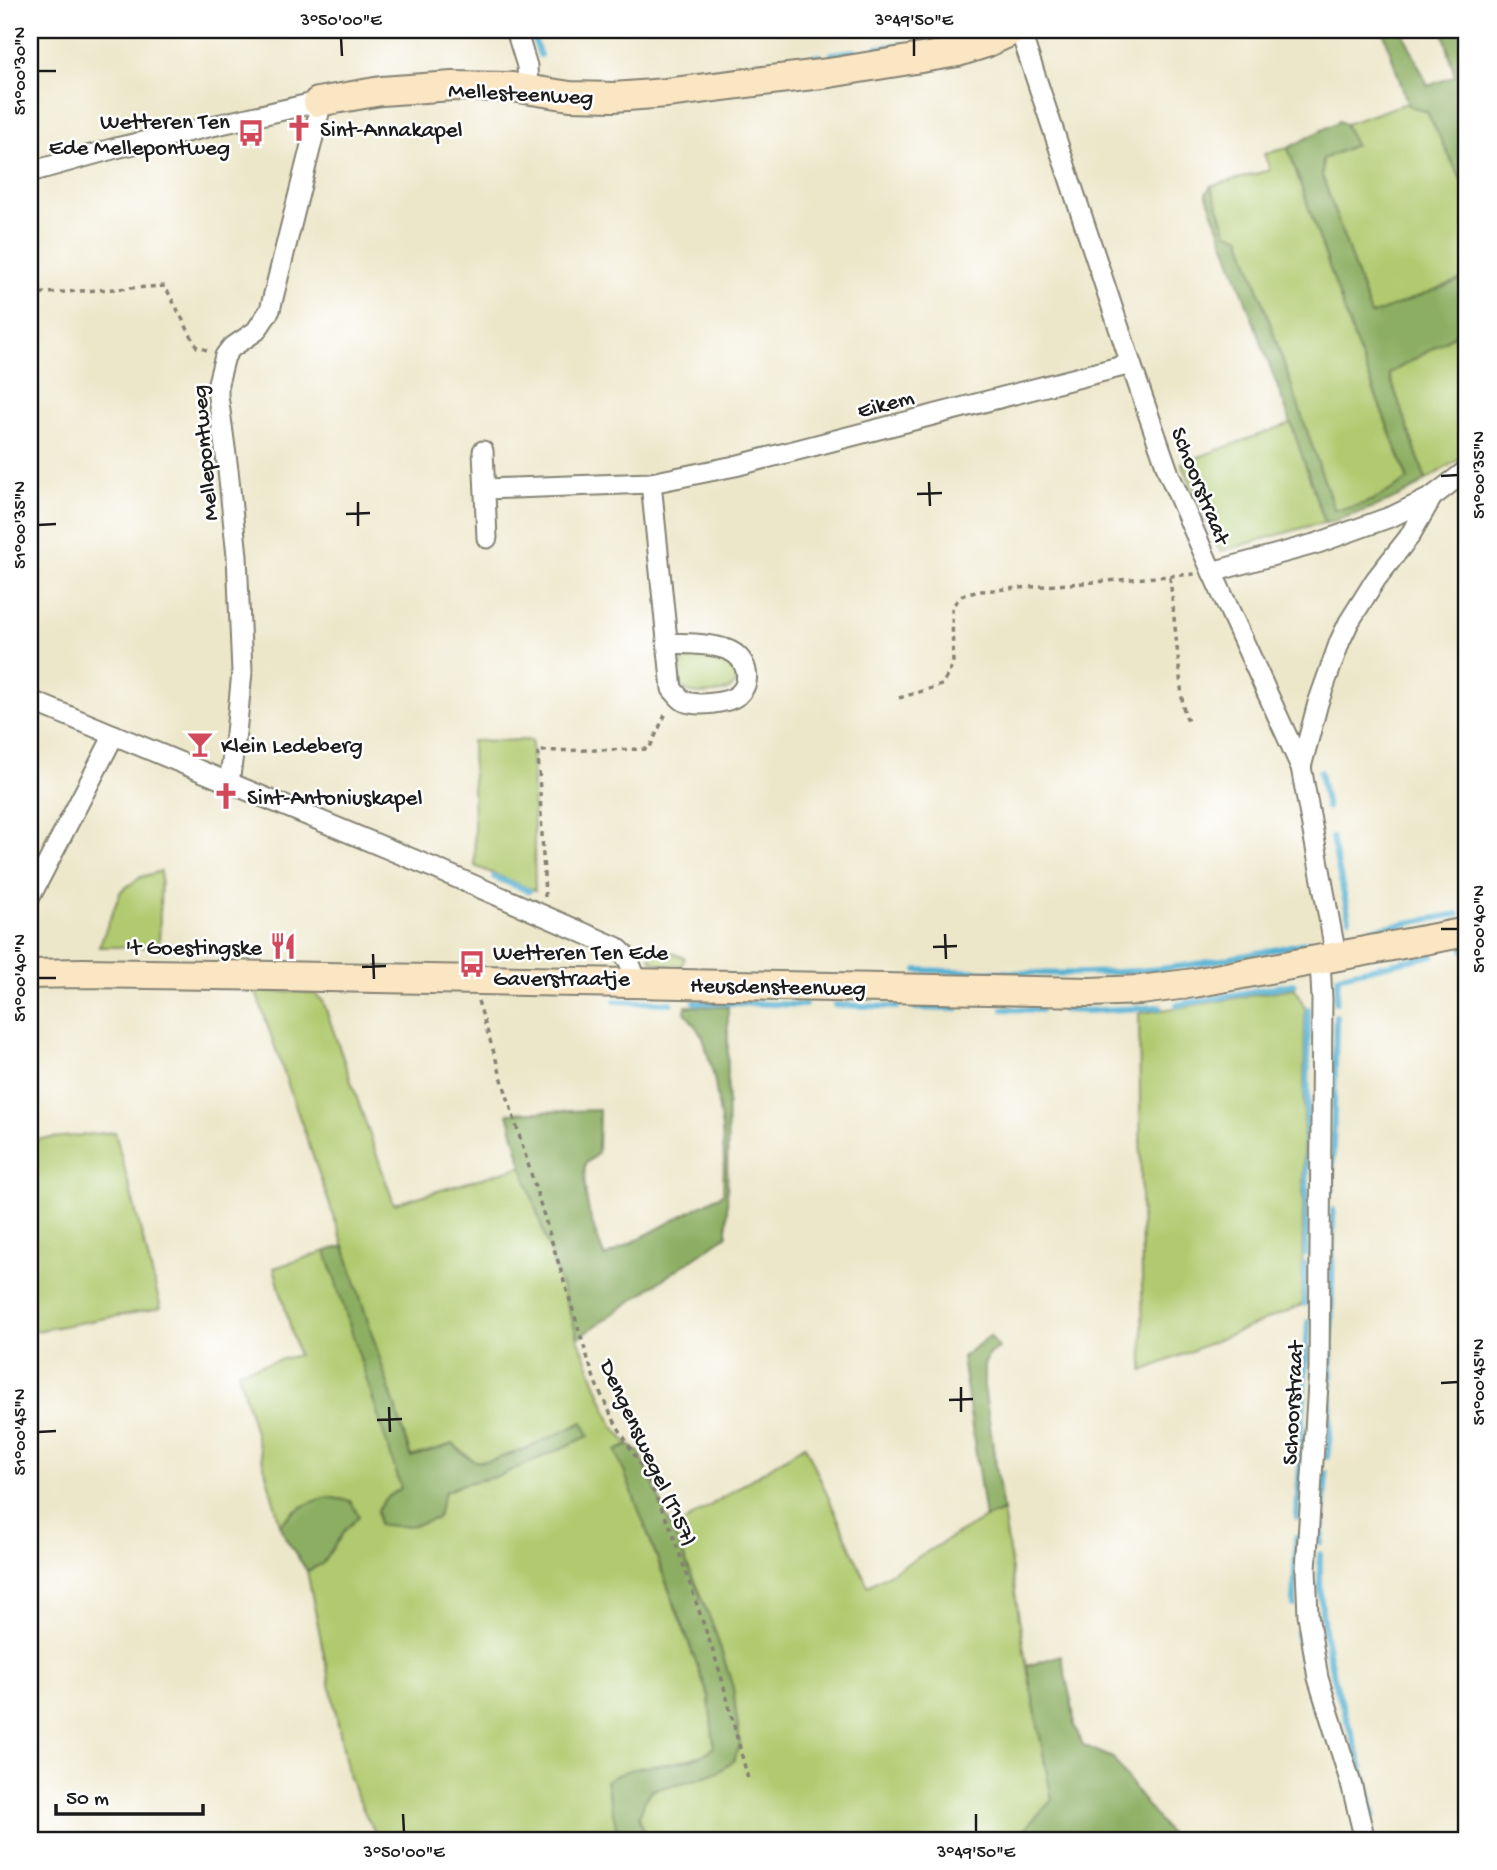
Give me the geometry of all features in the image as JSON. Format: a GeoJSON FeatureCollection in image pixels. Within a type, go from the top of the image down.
{"type":"FeatureCollection","features":[{"type":"Feature","properties":{"kind":"street"},"geometry":{"type":"LineString","coordinates":[[516,30],[527,66],[528,89]]}},
{"type":"Feature","properties":{"kind":"street","name":"Mellesteenweg"},"geometry":{"type":"LineString","coordinates":[[30,172],[116,148],[317,102],[381,91],[453,86],[512,87],[570,96],[614,97],[666,93],[797,78],[958,52],[1014,30]]}},
{"type":"Feature","properties":{"kind":"street","name":"Schoorstraat"},"geometry":{"type":"LineString","coordinates":[[1020,30],[1169,474],[1301,767],[1328,958],[1322,1013],[1319,1369],[1306,1569],[1308,1612],[1318,1678],[1352,1787],[1365,1840]]}},
{"type":"Feature","properties":{"kind":"street","name":"Mellepontweg"},"geometry":{"type":"LineString","coordinates":[[229,783],[242,672],[237,556],[218,396],[219,374],[231,348],[256,331],[270,310],[319,114],[317,102]]}},
{"type":"Feature","properties":{"kind":"street","name":"Eikem"},"geometry":{"type":"LineString","coordinates":[[485,489],[651,483],[735,466],[1130,364]]}},
{"type":"Feature","properties":{"kind":"street"},"geometry":{"type":"LineString","coordinates":[[483,451],[487,538]]}},
{"type":"Feature","properties":{"kind":"street"},"geometry":{"type":"LineString","coordinates":[[1212,572],[1318,543],[1393,516],[1432,497],[1467,470]]}},
{"type":"Feature","properties":{"kind":"street"},"geometry":{"type":"LineString","coordinates":[[651,483],[672,690],[685,701],[725,702],[739,694],[744,687],[747,673],[745,664],[727,649],[668,643]]}},
{"type":"Feature","properties":{"kind":"street"},"geometry":{"type":"LineString","coordinates":[[1301,767],[1318,702],[1344,630],[1370,588],[1409,537],[1432,497]]}},
{"type":"Feature","properties":{"kind":"street"},"geometry":{"type":"LineString","coordinates":[[30,700],[435,868],[616,947],[625,953],[637,983]]}},
{"type":"Feature","properties":{"kind":"street"},"geometry":{"type":"LineString","coordinates":[[30,897],[114,735]]}},
{"type":"Feature","properties":{"kind":"street","name":"Heusdensteenweg"},"geometry":{"type":"LineString","coordinates":[[30,974],[83,972],[1090,992],[1142,990],[1467,932]]}},
{"type":"Feature","properties":{"kind":"path"},"geometry":{"type":"LineString","coordinates":[[30,294],[165,286],[197,347],[225,356]]}},
{"type":"Feature","properties":{"kind":"path"},"geometry":{"type":"LineString","coordinates":[[898,698],[942,685],[953,665],[952,606],[963,595],[981,590],[1212,572]]}},
{"type":"Feature","properties":{"kind":"path"},"geometry":{"type":"LineString","coordinates":[[1170,577],[1183,707],[1188,722]]}},
{"type":"Feature","properties":{"kind":"path"},"geometry":{"type":"LineString","coordinates":[[545,917],[538,751],[649,749],[664,715],[678,696]]}},
{"type":"Feature","properties":{"kind":"path","name":"Dengenswegel (T157)"},"geometry":{"type":"LineString","coordinates":[[471,979],[592,1372],[602,1399],[645,1473],[671,1529],[720,1672],[748,1779]]}},
{"type":"Feature","properties":{"kind":"green space"},"geometry":{"type":"Polygon","coordinates":[[[1383,30],[1402,30],[1428,86],[1455,76],[1443,30],[1467,30],[1467,191],[1427,112],[1408,105],[1383,30]]]}},
{"type":"Feature","properties":{"kind":"green space"},"geometry":{"type":"Polygon","coordinates":[[[1407,103],[1427,112],[1467,191],[1467,277],[1371,316],[1322,175],[1323,159],[1355,145],[1345,124],[1407,103]]]}},
{"type":"Feature","properties":{"kind":"green space"},"geometry":{"type":"Polygon","coordinates":[[[1339,121],[1345,124],[1355,145],[1323,159],[1322,175],[1371,315],[1467,277],[1467,328],[1389,374],[1426,480],[1393,499],[1325,523],[1206,193],[1211,186],[1227,233],[1240,236],[1334,509],[1354,507],[1382,496],[1408,479],[1355,341],[1288,148],[1339,121]]]}},
{"type":"Feature","properties":{"kind":"green space"},"geometry":{"type":"Polygon","coordinates":[[[1288,148],[1355,341],[1408,480],[1373,500],[1345,509],[1334,510],[1240,236],[1227,234],[1211,186],[1270,170],[1264,154],[1288,148]]]}},
{"type":"Feature","properties":{"kind":"green space"},"geometry":{"type":"Polygon","coordinates":[[[1467,328],[1467,454],[1426,480],[1389,374],[1467,328]]]}},
{"type":"Feature","properties":{"kind":"green space"},"geometry":{"type":"Polygon","coordinates":[[[1291,423],[1325,523],[1222,551],[1217,546],[1182,463],[1291,423]]]}},
{"type":"Feature","properties":{"kind":"green space"},"geometry":{"type":"Polygon","coordinates":[[[697,655],[731,662],[737,675],[735,684],[727,690],[714,693],[695,694],[685,690],[679,680],[681,665],[685,660],[697,655]]]}},
{"type":"Feature","properties":{"kind":"green space"},"geometry":{"type":"Polygon","coordinates":[[[532,740],[535,891],[475,866],[472,741],[532,740]]]}},
{"type":"Feature","properties":{"kind":"green space"},"geometry":{"type":"Polygon","coordinates":[[[161,871],[159,947],[99,947],[121,891],[141,877],[161,871]]]}},
{"type":"Feature","properties":{"kind":"green space"},"geometry":{"type":"Polygon","coordinates":[[[656,946],[685,958],[682,965],[653,962],[650,959],[656,946]]]}},
{"type":"Feature","properties":{"kind":"green space"},"geometry":{"type":"Polygon","coordinates":[[[1295,988],[1305,1008],[1302,1305],[1143,1371],[1139,1013],[1295,988]]]}},
{"type":"Feature","properties":{"kind":"green space"},"geometry":{"type":"Polygon","coordinates":[[[256,992],[303,992],[315,994],[323,1001],[394,1204],[522,1166],[578,1338],[613,1426],[629,1445],[617,1451],[709,1698],[714,1747],[706,1754],[607,1781],[619,1840],[382,1840],[367,1818],[349,1778],[307,1571],[322,1564],[345,1530],[350,1501],[327,1497],[294,1511],[280,1524],[238,1371],[298,1355],[274,1268],[326,1251],[402,1488],[385,1499],[377,1511],[379,1524],[441,1503],[445,1492],[463,1484],[499,1476],[513,1452],[492,1461],[474,1461],[453,1444],[411,1457],[344,1246],[256,992]]]}},
{"type":"Feature","properties":{"kind":"green space"},"geometry":{"type":"Polygon","coordinates":[[[686,1006],[728,1007],[727,1235],[578,1338],[522,1166],[508,1113],[599,1110],[598,1153],[585,1164],[584,1176],[589,1212],[605,1257],[723,1194],[722,1129],[714,1077],[703,1037],[685,1012],[686,1006]]]}},
{"type":"Feature","properties":{"kind":"green space"},"geometry":{"type":"Polygon","coordinates":[[[115,1132],[161,1308],[30,1332],[30,1140],[115,1132]]]}},
{"type":"Feature","properties":{"kind":"green space"},"geometry":{"type":"Polygon","coordinates":[[[344,1246],[411,1457],[453,1444],[469,1458],[485,1461],[529,1447],[583,1422],[589,1436],[499,1476],[463,1484],[445,1492],[437,1518],[409,1526],[379,1524],[377,1511],[385,1499],[401,1488],[326,1251],[344,1246]]]}},
{"type":"Feature","properties":{"kind":"green space"},"geometry":{"type":"Polygon","coordinates":[[[990,1336],[999,1348],[989,1354],[984,1365],[984,1387],[1003,1511],[985,1518],[962,1357],[990,1336]]]}},
{"type":"Feature","properties":{"kind":"green space"},"geometry":{"type":"Polygon","coordinates":[[[629,1445],[640,1453],[714,1628],[733,1688],[740,1745],[734,1760],[718,1772],[652,1790],[639,1817],[645,1835],[619,1840],[606,1781],[638,1768],[695,1758],[714,1747],[709,1698],[616,1451],[629,1445]]]}},
{"type":"Feature","properties":{"kind":"green space"},"geometry":{"type":"Polygon","coordinates":[[[805,1445],[868,1586],[985,1518],[1003,1511],[1024,1651],[1052,1801],[1021,1832],[1032,1840],[626,1840],[645,1835],[639,1817],[652,1790],[718,1772],[740,1745],[733,1688],[714,1628],[672,1530],[805,1445]]]}},
{"type":"Feature","properties":{"kind":"green space"},"geometry":{"type":"Polygon","coordinates":[[[327,1497],[350,1501],[359,1516],[345,1530],[322,1564],[307,1571],[286,1539],[280,1524],[302,1507],[327,1497]]]}},
{"type":"Feature","properties":{"kind":"green space"},"geometry":{"type":"Polygon","coordinates":[[[1061,1655],[1074,1725],[1083,1745],[1113,1758],[1174,1840],[1032,1840],[1021,1833],[1052,1800],[1027,1666],[1061,1655]]]}},
{"type":"Feature","properties":{"kind":"waterway"},"geometry":{"type":"LineString","coordinates":[[533,36],[540,55]]}},
{"type":"Feature","properties":{"kind":"waterway"},"geometry":{"type":"LineString","coordinates":[[877,48],[902,45]]}},
{"type":"Feature","properties":{"kind":"waterway"},"geometry":{"type":"LineString","coordinates":[[832,54],[855,51]]}},
{"type":"Feature","properties":{"kind":"waterway"},"geometry":{"type":"LineString","coordinates":[[766,65],[820,56]]}},
{"type":"Feature","properties":{"kind":"waterway"},"geometry":{"type":"LineString","coordinates":[[1320,772],[1327,808]]}},
{"type":"Feature","properties":{"kind":"waterway"},"geometry":{"type":"LineString","coordinates":[[1332,838],[1349,918]]}},
{"type":"Feature","properties":{"kind":"waterway"},"geometry":{"type":"LineString","coordinates":[[494,877],[529,891]]}},
{"type":"Feature","properties":{"kind":"waterway"},"geometry":{"type":"LineString","coordinates":[[1368,930],[1458,914]]}},
{"type":"Feature","properties":{"kind":"waterway"},"geometry":{"type":"LineString","coordinates":[[917,970],[1098,973],[1158,969],[1311,942]]}},
{"type":"Feature","properties":{"kind":"waterway"},"geometry":{"type":"LineString","coordinates":[[1463,950],[1467,949]]}},
{"type":"Feature","properties":{"kind":"waterway"},"geometry":{"type":"LineString","coordinates":[[1336,1002],[1338,977],[1433,955]]}},
{"type":"Feature","properties":{"kind":"waterway"},"geometry":{"type":"LineString","coordinates":[[1177,1005],[1294,984]]}},
{"type":"Feature","properties":{"kind":"waterway"},"geometry":{"type":"LineString","coordinates":[[615,1001],[671,1003]]}},
{"type":"Feature","properties":{"kind":"waterway"},"geometry":{"type":"LineString","coordinates":[[695,1002],[805,1005]]}},
{"type":"Feature","properties":{"kind":"waterway"},"geometry":{"type":"LineString","coordinates":[[835,1005],[897,1007]]}},
{"type":"Feature","properties":{"kind":"waterway"},"geometry":{"type":"LineString","coordinates":[[1064,1010],[1160,1007]]}},
{"type":"Feature","properties":{"kind":"waterway"},"geometry":{"type":"LineString","coordinates":[[916,1008],[956,1009]]}},
{"type":"Feature","properties":{"kind":"waterway"},"geometry":{"type":"LineString","coordinates":[[1003,1009],[1041,1010]]}},
{"type":"Feature","properties":{"kind":"waterway"},"geometry":{"type":"LineString","coordinates":[[1306,1254],[1308,1009]]}},
{"type":"Feature","properties":{"kind":"waterway"},"geometry":{"type":"LineString","coordinates":[[1332,1191],[1336,1016]]}},
{"type":"Feature","properties":{"kind":"waterway"},"geometry":{"type":"LineString","coordinates":[[1327,1457],[1330,1431],[1333,1210]]}},
{"type":"Feature","properties":{"kind":"waterway"},"geometry":{"type":"LineString","coordinates":[[1305,1264],[1305,1304]]}},
{"type":"Feature","properties":{"kind":"waterway"},"geometry":{"type":"LineString","coordinates":[[1297,1518],[1308,1322]]}},
{"type":"Feature","properties":{"kind":"waterway"},"geometry":{"type":"LineString","coordinates":[[1321,1543],[1326,1473]]}},
{"type":"Feature","properties":{"kind":"waterway"},"geometry":{"type":"LineString","coordinates":[[1294,1605],[1296,1537]]}},
{"type":"Feature","properties":{"kind":"waterway"},"geometry":{"type":"LineString","coordinates":[[1320,1554],[1322,1608],[1330,1661],[1374,1815]]}},
{"type":"Feature","properties":{"kind":"waterway"},"geometry":{"type":"LineString","coordinates":[[1297,1632],[1316,1713]]}},
{"type":"Feature","properties":{"kind":"place","name":"Sint-Annakapel"},"geometry":{"type":"Point","coordinates":[299,128]}},
{"type":"Feature","properties":{"kind":"place","name":"Wetteren Ten Ede Mellepontweg"},"geometry":{"type":"Point","coordinates":[251,133]}},
{"type":"Feature","properties":{"kind":"place","name":"Klein Ledeberg"},"geometry":{"type":"Point","coordinates":[200,744]}},
{"type":"Feature","properties":{"kind":"place","name":"Sint-Antoniuskapel"},"geometry":{"type":"Point","coordinates":[226,796]}},
{"type":"Feature","properties":{"kind":"place","name":"'t Goestingske"},"geometry":{"type":"Point","coordinates":[283,946]}},
{"type":"Feature","properties":{"kind":"place","name":"Wetteren Ten Ede Gaverstraatje"},"geometry":{"type":"Point","coordinates":[472,964]}}]}
